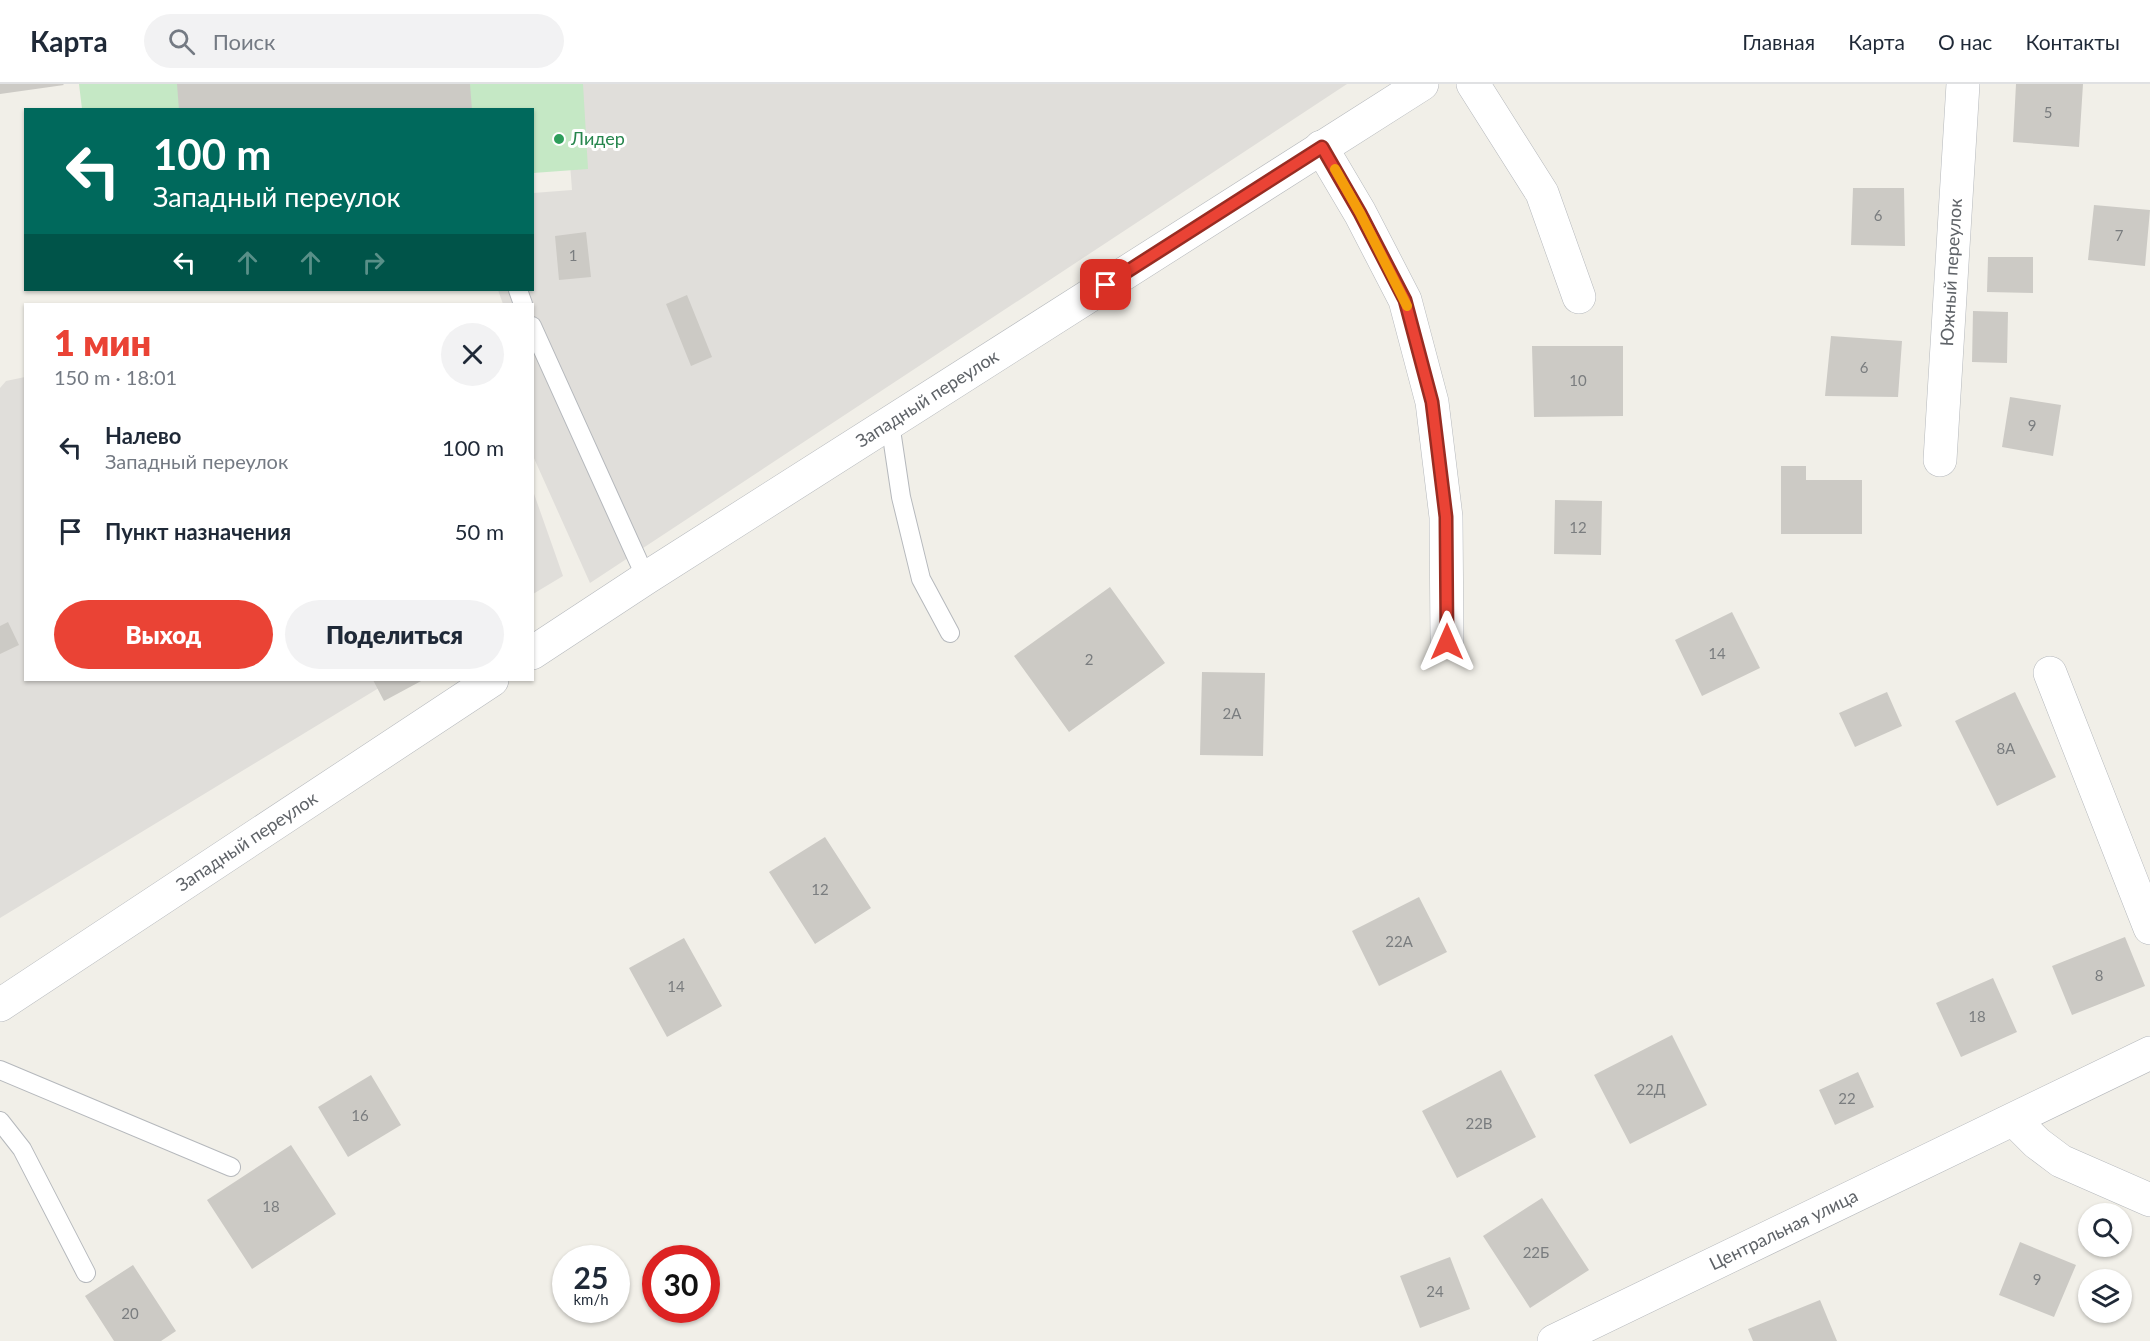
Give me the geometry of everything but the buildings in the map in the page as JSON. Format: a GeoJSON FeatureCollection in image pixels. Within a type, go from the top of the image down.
{"type":"FeatureCollection","features":[{"type":"Feature","properties":{"kind":"street","name":"Западный переулок"},"geometry":{"type":"LineString","coordinates":[[534,652],[1422,84]]}},
{"type":"Feature","properties":{"kind":"street"},"geometry":{"type":"LineString","coordinates":[[1473,84],[1542,193],[1579,297]]}},
{"type":"Feature","properties":{"kind":"street","name":"Южный переулок"},"geometry":{"type":"LineString","coordinates":[[1941,460],[1964,84]]}},
{"type":"Feature","properties":{"kind":"street"},"geometry":{"type":"LineString","coordinates":[[1322,147],[1360,213],[1405,300],[1429,391],[1446,517],[1447,642]]}},
{"type":"Feature","properties":{"kind":"street"},"geometry":{"type":"LineString","coordinates":[[2050,673],[2150,928]]}},
{"type":"Feature","properties":{"kind":"street","name":"Западный переулок"},"geometry":{"type":"LineString","coordinates":[[0,1005],[490,681]]}},
{"type":"Feature","properties":{"kind":"street","name":"Центральная улица"},"geometry":{"type":"LineString","coordinates":[[1554,1341],[2150,1053]]}},
{"type":"Feature","properties":{"kind":"street"},"geometry":{"type":"LineString","coordinates":[[2014,1120],[2037,1143],[2061,1161],[2150,1200]]}},
{"type":"Feature","properties":{"kind":"lane"},"geometry":{"type":"LineString","coordinates":[[534,330],[646,578]]}},
{"type":"Feature","properties":{"kind":"lane"},"geometry":{"type":"LineString","coordinates":[[890,423],[901,497],[921,579],[950,633]]}},
{"type":"Feature","properties":{"kind":"lane"},"geometry":{"type":"LineString","coordinates":[[0,1070],[231,1167]]}},
{"type":"Feature","properties":{"kind":"lane"},"geometry":{"type":"LineString","coordinates":[[0,1121],[22,1149],[86,1273]]}},
{"type":"Feature","properties":{"kind":"shaded area"},"geometry":{"type":"Polygon","coordinates":[[[564,84],[1347,84],[590,583],[534,458],[534,303],[503,303],[498,291],[534,291],[534,193],[572,190],[564,84]]]}},
{"type":"Feature","properties":{"kind":"shaded area"},"geometry":{"type":"Polygon","coordinates":[[[24,377],[24,681],[390,681],[0,918],[0,388],[6,381],[24,377]]]}},
{"type":"Feature","properties":{"kind":"shaded area"},"geometry":{"type":"Polygon","coordinates":[[[534,494],[563,576],[534,593],[534,494]]]}},
{"type":"Feature","properties":{"kind":"green space","name":"Лидер"},"geometry":{"type":"Polygon","coordinates":[[[79,84],[583,84],[588,169],[534,173],[534,108],[82,108],[79,84]]]}},
{"type":"Feature","properties":{"kind":"slow traffic"},"geometry":{"type":"LineString","coordinates":[[1335,169],[1407,306]]}},
{"type":"Feature","properties":{"kind":"place","name":"Лидер"},"geometry":{"type":"Point","coordinates":[559,139]}},
{"type":"Feature","properties":{"kind":"route"},"geometry":{"type":"LineString","coordinates":[[1106,285],[1322,147],[1360,213],[1405,300],[1432,402],[1446,517],[1447,642]]}}]}
